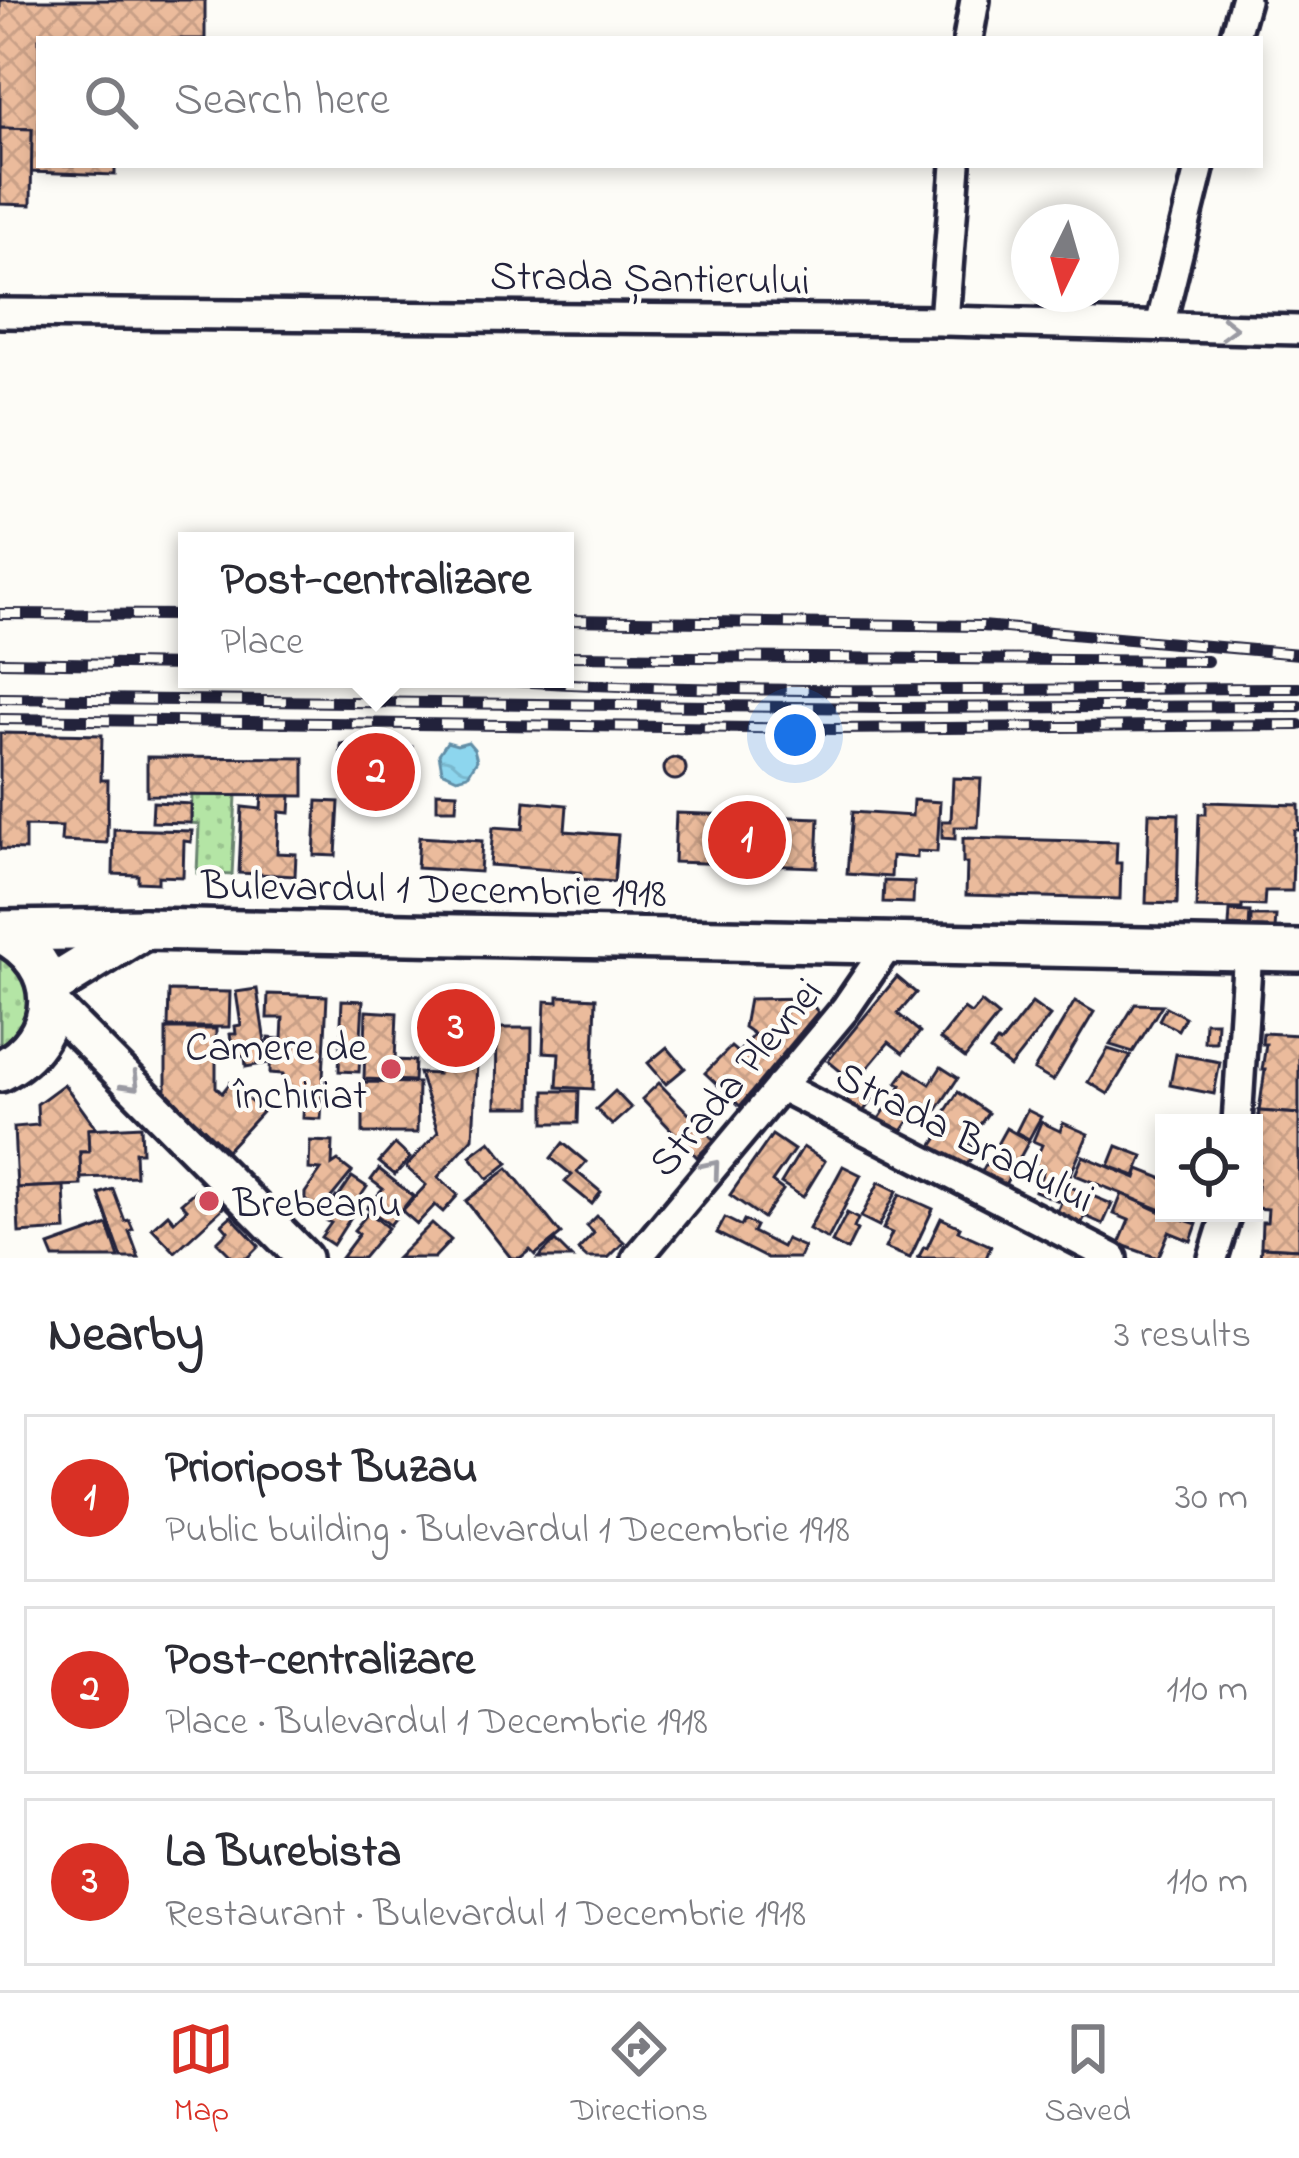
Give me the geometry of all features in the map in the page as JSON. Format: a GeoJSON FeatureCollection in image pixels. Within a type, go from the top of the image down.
{"type":"FeatureCollection","features":[{"type":"Feature","properties":{"kind":"main road","name":"Bulevardul 1 Decembrie 1918"},"geometry":{"type":"LineString","coordinates":[[48,994],[144,929]]}},
{"type":"Feature","properties":{"kind":"main road","name":"Bulevardul 1 Decembrie 1918"},"geometry":{"type":"LineString","coordinates":[[0,931],[144,929],[1299,951]]}},
{"type":"Feature","properties":{"kind":"main road"},"geometry":{"type":"LineString","coordinates":[[0,931],[31,952],[42,969],[48,994],[47,1020],[40,1037],[29,1052],[0,1071]]}},
{"type":"Feature","properties":{"kind":"street"},"geometry":{"type":"LineString","coordinates":[[969,36],[975,0]]}},
{"type":"Feature","properties":{"kind":"street"},"geometry":{"type":"LineString","coordinates":[[944,321],[956,168]]}},
{"type":"Feature","properties":{"kind":"street"},"geometry":{"type":"LineString","coordinates":[[1160,326],[1199,168]]}},
{"type":"Feature","properties":{"kind":"street","name":"Strada Șantierului"},"geometry":{"type":"LineString","coordinates":[[0,313],[944,321],[1299,329]]}},
{"type":"Feature","properties":{"kind":"street","name":"Strada Plevnei"},"geometry":{"type":"LineString","coordinates":[[637,1258],[845,1009],[890,943]]}},
{"type":"Feature","properties":{"kind":"street"},"geometry":{"type":"LineString","coordinates":[[1238,1114],[1248,950]]}},
{"type":"Feature","properties":{"kind":"street"},"geometry":{"type":"LineString","coordinates":[[48,994],[304,1258]]}},
{"type":"Feature","properties":{"kind":"street","name":"Strada Bradului"},"geometry":{"type":"LineString","coordinates":[[780,1086],[1113,1258]]}},
{"type":"Feature","properties":{"kind":"street"},"geometry":{"type":"LineString","coordinates":[[1214,1258],[1224,1222]]}},
{"type":"Feature","properties":{"kind":"green space"},"geometry":{"type":"Polygon","coordinates":[[[192,795],[236,795],[232,875],[197,873],[199,824],[191,823],[192,795]]]}},
{"type":"Feature","properties":{"kind":"green space"},"geometry":{"type":"Polygon","coordinates":[[[0,951],[23,976],[30,1008],[23,1031],[0,1052],[0,951]]]}},
{"type":"Feature","properties":{"kind":"water"},"geometry":{"type":"Polygon","coordinates":[[[447,742],[468,742],[474,749],[477,760],[468,775],[457,778],[442,771],[439,754],[447,742]]]}},
{"type":"Feature","properties":{"kind":"building"},"geometry":{"type":"Polygon","coordinates":[[[0,0],[205,0],[205,36],[36,36],[36,168],[115,168],[115,175],[31,172],[32,129],[0,128],[0,0]]]}},
{"type":"Feature","properties":{"kind":"building"},"geometry":{"type":"Polygon","coordinates":[[[0,128],[32,129],[31,205],[0,204],[0,128]]]}},
{"type":"Feature","properties":{"kind":"building"},"geometry":{"type":"Polygon","coordinates":[[[0,733],[102,735],[101,780],[108,780],[107,843],[61,841],[62,827],[25,826],[25,850],[0,849],[0,733]]]}},
{"type":"Feature","properties":{"kind":"building"},"geometry":{"type":"Polygon","coordinates":[[[341,744],[412,747],[411,787],[340,785],[341,744]]]}},
{"type":"Feature","properties":{"kind":"building"},"geometry":{"type":"Polygon","coordinates":[[[147,757],[304,758],[304,796],[147,795],[147,757]]]}},
{"type":"Feature","properties":{"kind":"building"},"geometry":{"type":"Polygon","coordinates":[[[675,758],[686,769],[675,780],[664,769],[675,758]]]}},
{"type":"Feature","properties":{"kind":"building"},"geometry":{"type":"Polygon","coordinates":[[[953,778],[981,779],[978,827],[955,827],[955,839],[942,838],[942,821],[951,821],[953,778]]]}},
{"type":"Feature","properties":{"kind":"building"},"geometry":{"type":"Polygon","coordinates":[[[437,792],[457,793],[456,809],[437,809],[437,792]]]}},
{"type":"Feature","properties":{"kind":"building"},"geometry":{"type":"Polygon","coordinates":[[[262,796],[291,796],[290,813],[279,812],[277,853],[296,854],[295,876],[239,873],[242,807],[261,809],[262,796]]]}},
{"type":"Feature","properties":{"kind":"building"},"geometry":{"type":"Polygon","coordinates":[[[913,800],[940,802],[937,852],[917,851],[917,858],[892,856],[891,877],[847,874],[852,812],[912,816],[913,800]]]}},
{"type":"Feature","properties":{"kind":"building"},"geometry":{"type":"Polygon","coordinates":[[[317,801],[339,802],[336,856],[314,855],[317,801]]]}},
{"type":"Feature","properties":{"kind":"building"},"geometry":{"type":"Polygon","coordinates":[[[525,801],[567,805],[565,831],[618,835],[614,882],[580,879],[581,872],[490,865],[493,827],[523,829],[525,801]]]}},
{"type":"Feature","properties":{"kind":"building"},"geometry":{"type":"Polygon","coordinates":[[[153,802],[191,804],[191,823],[152,822],[153,802]]]}},
{"type":"Feature","properties":{"kind":"building"},"geometry":{"type":"Polygon","coordinates":[[[1206,802],[1299,805],[1292,891],[1265,891],[1264,906],[1196,908],[1199,814],[1206,814],[1206,802]]]}},
{"type":"Feature","properties":{"kind":"building"},"geometry":{"type":"Polygon","coordinates":[[[676,813],[819,818],[817,867],[674,862],[676,813]]]}},
{"type":"Feature","properties":{"kind":"building"},"geometry":{"type":"Polygon","coordinates":[[[1149,813],[1179,814],[1177,904],[1146,903],[1149,813]]]}},
{"type":"Feature","properties":{"kind":"building"},"geometry":{"type":"Polygon","coordinates":[[[114,829],[192,831],[191,842],[184,841],[183,877],[158,876],[158,883],[138,882],[138,875],[113,874],[114,829]]]}},
{"type":"Feature","properties":{"kind":"building"},"geometry":{"type":"Polygon","coordinates":[[[419,837],[482,841],[480,872],[417,868],[419,837]]]}},
{"type":"Feature","properties":{"kind":"building"},"geometry":{"type":"Polygon","coordinates":[[[963,838],[1117,842],[1120,899],[966,895],[963,838]]]}},
{"type":"Feature","properties":{"kind":"building"},"geometry":{"type":"Polygon","coordinates":[[[884,881],[914,882],[913,903],[883,902],[884,881]]]}},
{"type":"Feature","properties":{"kind":"building"},"geometry":{"type":"Polygon","coordinates":[[[1230,911],[1250,912],[1249,927],[1229,926],[1230,911]]]}},
{"type":"Feature","properties":{"kind":"building"},"geometry":{"type":"Polygon","coordinates":[[[1251,916],[1276,916],[1275,929],[1251,928],[1251,916]]]}},
{"type":"Feature","properties":{"kind":"building"},"geometry":{"type":"Polygon","coordinates":[[[897,977],[916,993],[898,1014],[920,1032],[903,1053],[889,1042],[855,1083],[828,1061],[897,977]]]}},
{"type":"Feature","properties":{"kind":"building"},"geometry":{"type":"Polygon","coordinates":[[[257,989],[268,1063],[246,1067],[245,1056],[234,1058],[230,1034],[236,1034],[235,1026],[241,1025],[236,992],[257,989]]]}},
{"type":"Feature","properties":{"kind":"building"},"geometry":{"type":"Polygon","coordinates":[[[169,991],[230,992],[229,1027],[168,1027],[169,991]]]}},
{"type":"Feature","properties":{"kind":"building"},"geometry":{"type":"Polygon","coordinates":[[[268,994],[327,996],[321,1119],[303,1118],[304,1095],[282,1094],[283,1074],[270,1073],[269,1038],[282,1039],[283,1018],[267,1018],[268,994]]]}},
{"type":"Feature","properties":{"kind":"building"},"geometry":{"type":"Polygon","coordinates":[[[558,996],[596,998],[593,1089],[557,1087],[559,1053],[543,1052],[545,1001],[558,1002],[558,996]]]}},
{"type":"Feature","properties":{"kind":"building"},"geometry":{"type":"Polygon","coordinates":[[[807,998],[818,1012],[740,1106],[705,1073],[731,1047],[738,1053],[754,1034],[744,1027],[749,999],[807,998]]]}},
{"type":"Feature","properties":{"kind":"building"},"geometry":{"type":"Polygon","coordinates":[[[342,1000],[363,1001],[359,1072],[339,1071],[342,1000]]]}},
{"type":"Feature","properties":{"kind":"building"},"geometry":{"type":"Polygon","coordinates":[[[1075,1001],[1094,1012],[1053,1081],[1034,1070],[1075,1001]]]}},
{"type":"Feature","properties":{"kind":"building"},"geometry":{"type":"Polygon","coordinates":[[[981,1002],[998,1016],[965,1058],[940,1039],[964,1009],[971,1014],[981,1002]]]}},
{"type":"Feature","properties":{"kind":"building"},"geometry":{"type":"Polygon","coordinates":[[[1032,1003],[1050,1016],[1010,1067],[990,1051],[1032,1003]]]}},
{"type":"Feature","properties":{"kind":"building"},"geometry":{"type":"Polygon","coordinates":[[[1135,1004],[1162,1005],[1133,1052],[1110,1045],[1135,1004]]]}},
{"type":"Feature","properties":{"kind":"building"},"geometry":{"type":"Polygon","coordinates":[[[440,1007],[479,1008],[483,1045],[478,1045],[473,1138],[438,1177],[458,1195],[443,1212],[435,1205],[417,1224],[402,1211],[426,1185],[406,1167],[438,1132],[419,1073],[437,1074],[440,1007]]]}},
{"type":"Feature","properties":{"kind":"building"},"geometry":{"type":"Polygon","coordinates":[[[1166,1007],[1185,1017],[1178,1030],[1159,1020],[1166,1007]]]}},
{"type":"Feature","properties":{"kind":"building"},"geometry":{"type":"Polygon","coordinates":[[[366,1011],[397,1013],[395,1060],[415,1061],[414,1081],[364,1079],[366,1011]]]}},
{"type":"Feature","properties":{"kind":"building"},"geometry":{"type":"Polygon","coordinates":[[[1205,1022],[1217,1022],[1216,1042],[1204,1042],[1205,1022]]]}},
{"type":"Feature","properties":{"kind":"building"},"geometry":{"type":"Polygon","coordinates":[[[497,1028],[532,1028],[531,1107],[496,1107],[497,1028]]]}},
{"type":"Feature","properties":{"kind":"building"},"geometry":{"type":"Polygon","coordinates":[[[166,1029],[216,1029],[216,1087],[222,1093],[230,1083],[262,1112],[227,1150],[166,1093],[166,1029]]]}},
{"type":"Feature","properties":{"kind":"building"},"geometry":{"type":"Polygon","coordinates":[[[1263,1033],[1299,1035],[1299,1114],[1259,1111],[1265,1070],[1263,1033]]]}},
{"type":"Feature","properties":{"kind":"building"},"geometry":{"type":"Polygon","coordinates":[[[667,1047],[685,1068],[666,1084],[648,1063],[667,1047]]]}},
{"type":"Feature","properties":{"kind":"building"},"geometry":{"type":"Polygon","coordinates":[[[1108,1049],[1131,1056],[1108,1094],[1088,1082],[1108,1049]]]}},
{"type":"Feature","properties":{"kind":"building"},"geometry":{"type":"Polygon","coordinates":[[[1176,1054],[1220,1062],[1214,1094],[1170,1085],[1176,1054]]]}},
{"type":"Feature","properties":{"kind":"building"},"geometry":{"type":"Polygon","coordinates":[[[941,1067],[958,1078],[936,1111],[922,1102],[898,1137],[877,1122],[907,1069],[930,1084],[941,1067]]]}},
{"type":"Feature","properties":{"kind":"building"},"geometry":{"type":"Polygon","coordinates":[[[363,1082],[418,1083],[417,1133],[363,1133],[363,1082]]]}},
{"type":"Feature","properties":{"kind":"building"},"geometry":{"type":"Polygon","coordinates":[[[659,1083],[714,1140],[697,1157],[642,1099],[659,1083]]]}},
{"type":"Feature","properties":{"kind":"building"},"geometry":{"type":"Polygon","coordinates":[[[64,1084],[96,1128],[88,1129],[89,1152],[80,1152],[81,1185],[17,1188],[14,1127],[38,1125],[37,1104],[64,1084]]]}},
{"type":"Feature","properties":{"kind":"building"},"geometry":{"type":"Polygon","coordinates":[[[859,1086],[874,1097],[857,1120],[841,1109],[859,1086]]]}},
{"type":"Feature","properties":{"kind":"building"},"geometry":{"type":"Polygon","coordinates":[[[545,1091],[579,1091],[578,1123],[545,1123],[545,1091]]]}},
{"type":"Feature","properties":{"kind":"building"},"geometry":{"type":"Polygon","coordinates":[[[615,1091],[631,1108],[612,1125],[596,1109],[615,1091]]]}},
{"type":"Feature","properties":{"kind":"building"},"geometry":{"type":"Polygon","coordinates":[[[958,1092],[988,1113],[967,1143],[977,1150],[963,1170],[931,1148],[958,1092]]]}},
{"type":"Feature","properties":{"kind":"building"},"geometry":{"type":"Polygon","coordinates":[[[1027,1110],[1041,1117],[1029,1139],[1016,1132],[1027,1110]]]}},
{"type":"Feature","properties":{"kind":"building"},"geometry":{"type":"Polygon","coordinates":[[[1259,1111],[1299,1114],[1299,1249],[1261,1247],[1268,1209],[1263,1209],[1263,1114],[1259,1111]]]}},
{"type":"Feature","properties":{"kind":"building"},"geometry":{"type":"Polygon","coordinates":[[[1041,1122],[1060,1131],[1063,1123],[1088,1134],[1059,1201],[1035,1191],[1043,1172],[1035,1161],[1042,1145],[1033,1141],[1041,1122]]]}},
{"type":"Feature","properties":{"kind":"building"},"geometry":{"type":"Polygon","coordinates":[[[141,1126],[136,1176],[81,1178],[80,1152],[89,1152],[88,1129],[141,1126]]]}},
{"type":"Feature","properties":{"kind":"building"},"geometry":{"type":"Polygon","coordinates":[[[1006,1128],[1029,1141],[1002,1190],[979,1177],[1006,1128]]]}},
{"type":"Feature","properties":{"kind":"building"},"geometry":{"type":"Polygon","coordinates":[[[772,1135],[794,1150],[772,1182],[783,1190],[763,1218],[730,1195],[772,1135]]]}},
{"type":"Feature","properties":{"kind":"building"},"geometry":{"type":"Polygon","coordinates":[[[310,1141],[333,1142],[332,1165],[338,1161],[352,1172],[320,1211],[305,1200],[321,1170],[309,1169],[310,1141]]]}},
{"type":"Feature","properties":{"kind":"building"},"geometry":{"type":"Polygon","coordinates":[[[490,1141],[508,1163],[488,1179],[470,1156],[490,1141]]]}},
{"type":"Feature","properties":{"kind":"building"},"geometry":{"type":"Polygon","coordinates":[[[563,1143],[586,1162],[577,1172],[601,1192],[592,1204],[565,1182],[572,1175],[551,1158],[563,1143]]]}},
{"type":"Feature","properties":{"kind":"building"},"geometry":{"type":"Polygon","coordinates":[[[395,1144],[410,1158],[395,1175],[379,1162],[395,1144]]]}},
{"type":"Feature","properties":{"kind":"building"},"geometry":{"type":"Polygon","coordinates":[[[1117,1146],[1143,1156],[1135,1176],[1109,1166],[1117,1146]]]}},
{"type":"Feature","properties":{"kind":"building"},"geometry":{"type":"Polygon","coordinates":[[[803,1147],[825,1161],[803,1197],[781,1183],[803,1147]]]}},
{"type":"Feature","properties":{"kind":"building"},"geometry":{"type":"Polygon","coordinates":[[[1083,1156],[1136,1178],[1139,1169],[1155,1175],[1155,1207],[1075,1175],[1083,1156]]]}},
{"type":"Feature","properties":{"kind":"building"},"geometry":{"type":"Polygon","coordinates":[[[843,1166],[861,1175],[828,1239],[809,1229],[843,1166]]]}},
{"type":"Feature","properties":{"kind":"building"},"geometry":{"type":"Polygon","coordinates":[[[508,1168],[561,1234],[535,1255],[530,1250],[511,1258],[466,1201],[508,1168]]]}},
{"type":"Feature","properties":{"kind":"building"},"geometry":{"type":"Polygon","coordinates":[[[379,1169],[413,1196],[390,1225],[367,1208],[383,1189],[371,1180],[379,1169]]]}},
{"type":"Feature","properties":{"kind":"building"},"geometry":{"type":"Polygon","coordinates":[[[352,1177],[367,1187],[354,1206],[339,1196],[352,1177]]]}},
{"type":"Feature","properties":{"kind":"building"},"geometry":{"type":"Polygon","coordinates":[[[879,1182],[897,1191],[879,1226],[861,1217],[879,1182]]]}},
{"type":"Feature","properties":{"kind":"building"},"geometry":{"type":"Polygon","coordinates":[[[64,1186],[66,1230],[19,1233],[17,1188],[64,1186]]]}},
{"type":"Feature","properties":{"kind":"building"},"geometry":{"type":"Polygon","coordinates":[[[1068,1186],[1112,1204],[1103,1224],[1085,1216],[1079,1229],[1054,1219],[1068,1186]]]}},
{"type":"Feature","properties":{"kind":"building"},"geometry":{"type":"Polygon","coordinates":[[[113,1189],[133,1229],[129,1231],[139,1258],[122,1258],[99,1194],[113,1189]]]}},
{"type":"Feature","properties":{"kind":"building"},"geometry":{"type":"Polygon","coordinates":[[[197,1189],[205,1198],[211,1193],[224,1207],[175,1252],[152,1228],[168,1214],[174,1221],[187,1209],[181,1203],[197,1189]]]}},
{"type":"Feature","properties":{"kind":"building"},"geometry":{"type":"Polygon","coordinates":[[[900,1194],[933,1209],[910,1258],[885,1248],[892,1233],[883,1229],[900,1194]]]}},
{"type":"Feature","properties":{"kind":"building"},"geometry":{"type":"Polygon","coordinates":[[[1122,1194],[1155,1209],[1155,1222],[1197,1224],[1191,1241],[1169,1232],[1158,1258],[1119,1244],[1129,1220],[1114,1214],[1122,1194]]]}},
{"type":"Feature","properties":{"kind":"building"},"geometry":{"type":"Polygon","coordinates":[[[336,1197],[356,1209],[333,1245],[321,1237],[331,1223],[322,1218],[336,1197]]]}},
{"type":"Feature","properties":{"kind":"building"},"geometry":{"type":"Polygon","coordinates":[[[369,1212],[388,1228],[363,1258],[341,1258],[359,1234],[354,1230],[369,1212]]]}},
{"type":"Feature","properties":{"kind":"building"},"geometry":{"type":"Polygon","coordinates":[[[847,1213],[858,1219],[847,1250],[832,1242],[847,1213]]]}},
{"type":"Feature","properties":{"kind":"building"},"geometry":{"type":"Polygon","coordinates":[[[231,1216],[259,1246],[247,1258],[233,1258],[217,1242],[228,1231],[222,1224],[231,1216]]]}},
{"type":"Feature","properties":{"kind":"building"},"geometry":{"type":"Polygon","coordinates":[[[597,1216],[624,1242],[608,1258],[587,1258],[578,1250],[594,1233],[587,1226],[597,1216]]]}},
{"type":"Feature","properties":{"kind":"building"},"geometry":{"type":"Polygon","coordinates":[[[725,1218],[741,1226],[744,1220],[756,1226],[753,1232],[782,1247],[786,1239],[804,1247],[799,1258],[766,1258],[717,1233],[725,1218]]]}},
{"type":"Feature","properties":{"kind":"building"},"geometry":{"type":"Polygon","coordinates":[[[941,1218],[991,1246],[986,1258],[918,1258],[941,1218]]]}},
{"type":"Feature","properties":{"kind":"building"},"geometry":{"type":"Polygon","coordinates":[[[432,1223],[451,1240],[434,1258],[397,1258],[432,1223]]]}},
{"type":"Feature","properties":{"kind":"building"},"geometry":{"type":"Polygon","coordinates":[[[108,1225],[119,1258],[54,1258],[49,1246],[108,1225]]]}},
{"type":"Feature","properties":{"kind":"building"},"geometry":{"type":"Polygon","coordinates":[[[555,1241],[572,1258],[538,1258],[555,1241]]]}},
{"type":"Feature","properties":{"kind":"building"},"geometry":{"type":"Polygon","coordinates":[[[1261,1247],[1299,1249],[1299,1258],[1260,1258],[1261,1247]]]}},
{"type":"Feature","properties":{"kind":"railway"},"geometry":{"type":"LineString","coordinates":[[0,614],[178,615]]}},
{"type":"Feature","properties":{"kind":"railway"},"geometry":{"type":"LineString","coordinates":[[574,620],[982,626],[1299,654]]}},
{"type":"Feature","properties":{"kind":"railway"},"geometry":{"type":"LineString","coordinates":[[574,656],[1207,661]]}},
{"type":"Feature","properties":{"kind":"railway"},"geometry":{"type":"LineString","coordinates":[[0,662],[178,665]]}},
{"type":"Feature","properties":{"kind":"railway"},"geometry":{"type":"LineString","coordinates":[[574,685],[785,690],[1299,688]]}},
{"type":"Feature","properties":{"kind":"railway"},"geometry":{"type":"LineString","coordinates":[[0,698],[886,708],[1299,706]]}},
{"type":"Feature","properties":{"kind":"railway"},"geometry":{"type":"LineString","coordinates":[[0,719],[832,729],[1299,725]]}},
{"type":"Feature","properties":{"kind":"place","name":"Post-centralizare"},"geometry":{"type":"Point","coordinates":[376,772]}},
{"type":"Feature","properties":{"kind":"place","name":"Prioripost Buzau"},"geometry":{"type":"Point","coordinates":[747,840]}},
{"type":"Feature","properties":{"kind":"place","name":"La Burebista"},"geometry":{"type":"Point","coordinates":[456,1028]}},
{"type":"Feature","properties":{"kind":"place","name":"Camere de închiriat"},"geometry":{"type":"Point","coordinates":[391,1069]}},
{"type":"Feature","properties":{"kind":"place","name":"Brebeanu"},"geometry":{"type":"Point","coordinates":[209,1201]}}]}
